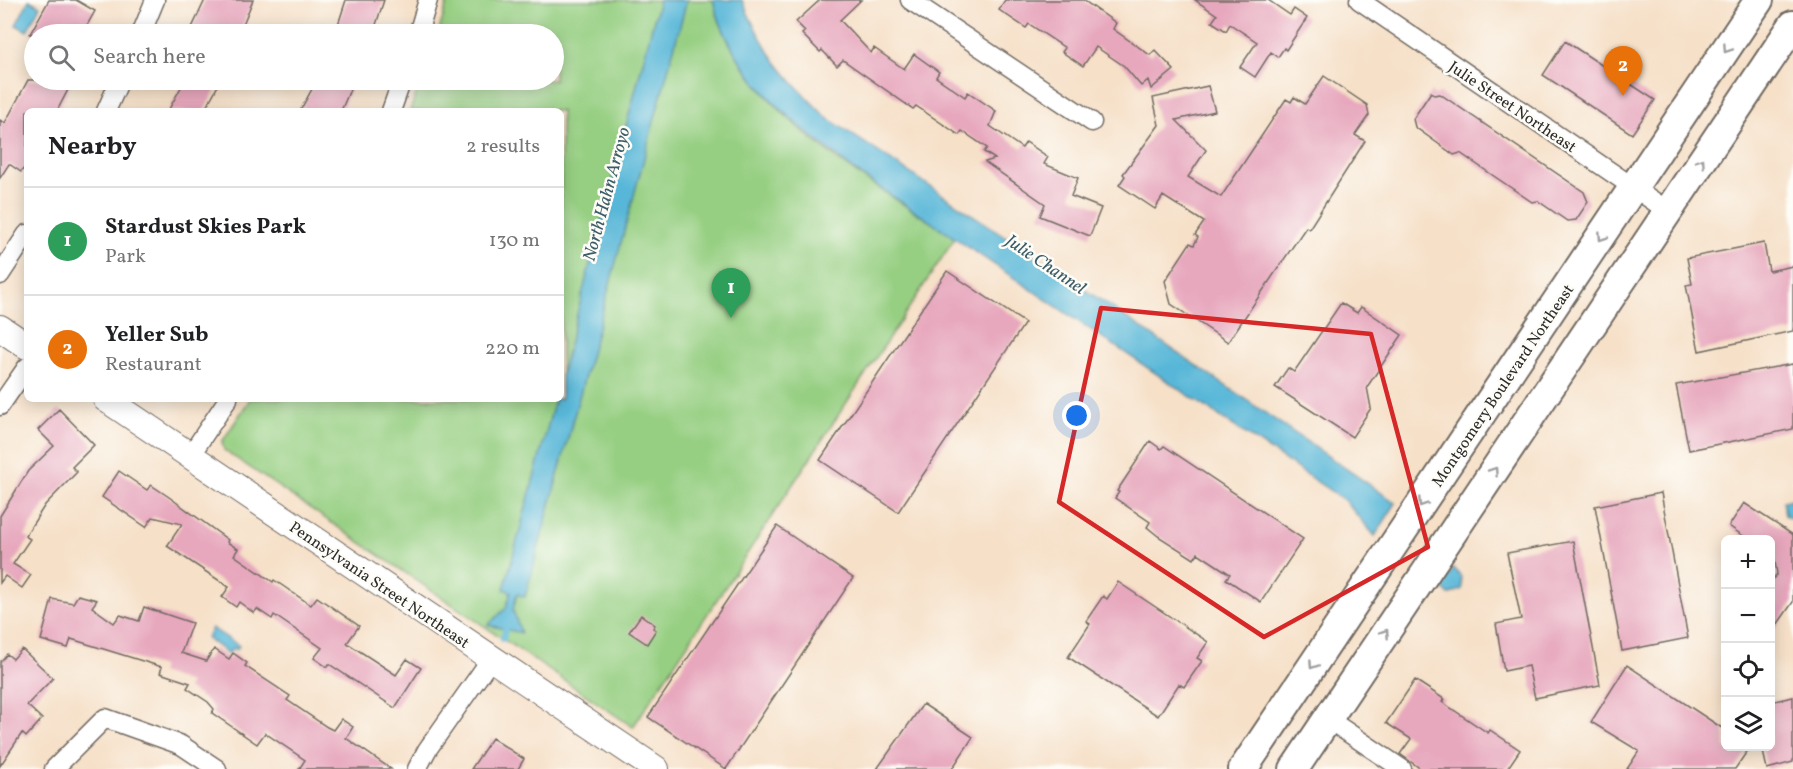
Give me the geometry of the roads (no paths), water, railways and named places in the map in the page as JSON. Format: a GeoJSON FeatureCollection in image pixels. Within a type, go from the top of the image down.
{"type":"FeatureCollection","features":[{"type":"Feature","properties":{"kind":"main road","name":"Montgomery Boulevard Northeast"},"geometry":{"type":"LineString","coordinates":[[1243,769],[1760,0]]}},
{"type":"Feature","properties":{"kind":"main road"},"geometry":{"type":"LineString","coordinates":[[1294,769],[1793,25]]}},
{"type":"Feature","properties":{"kind":"street"},"geometry":{"type":"LineString","coordinates":[[145,24],[155,0]]}},
{"type":"Feature","properties":{"kind":"street"},"geometry":{"type":"LineString","coordinates":[[421,24],[428,0]]}},
{"type":"Feature","properties":{"kind":"street"},"geometry":{"type":"LineString","coordinates":[[910,0],[1092,122]]}},
{"type":"Feature","properties":{"kind":"street","name":"Julie Street Northeast"},"geometry":{"type":"LineString","coordinates":[[1360,0],[1668,211]]}},
{"type":"Feature","properties":{"kind":"street"},"geometry":{"type":"LineString","coordinates":[[107,108],[115,90]]}},
{"type":"Feature","properties":{"kind":"street"},"geometry":{"type":"LineString","coordinates":[[392,108],[398,90]]}},
{"type":"Feature","properties":{"kind":"street"},"geometry":{"type":"LineString","coordinates":[[0,275],[24,239]]}},
{"type":"Feature","properties":{"kind":"street"},"geometry":{"type":"LineString","coordinates":[[0,328],[24,344]]}},
{"type":"Feature","properties":{"kind":"street"},"geometry":{"type":"LineString","coordinates":[[0,406],[24,371]]}},
{"type":"Feature","properties":{"kind":"street","name":"Pennsylvania Street Northeast"},"geometry":{"type":"LineString","coordinates":[[110,402],[656,769]]}},
{"type":"Feature","properties":{"kind":"street"},"geometry":{"type":"LineString","coordinates":[[190,456],[226,402]]}},
{"type":"Feature","properties":{"kind":"street"},"geometry":{"type":"LineString","coordinates":[[417,769],[427,750],[491,659]]}},
{"type":"Feature","properties":{"kind":"street"},"geometry":{"type":"LineString","coordinates":[[54,769],[105,718],[181,745],[217,769]]}},
{"type":"Feature","properties":{"kind":"street"},"geometry":{"type":"LineString","coordinates":[[1328,719],[1402,769]]}},
{"type":"Feature","properties":{"kind":"water"},"geometry":{"type":"Polygon","coordinates":[[[29,0],[40,6],[31,24],[24,24],[24,29],[16,25],[29,0]]]}},
{"type":"Feature","properties":{"kind":"water"},"geometry":{"type":"Polygon","coordinates":[[[659,0],[687,0],[525,597],[517,594],[513,610],[521,633],[488,625],[506,608],[511,592],[504,589],[554,402],[564,402],[564,364],[659,0]]]}},
{"type":"Feature","properties":{"kind":"water","name":"Julie Channel"},"geometry":{"type":"Polygon","coordinates":[[[713,0],[742,0],[759,35],[777,63],[826,117],[1120,313],[1396,503],[1375,536],[1344,500],[861,175],[815,139],[772,100],[753,78],[736,54],[723,29],[713,0]]]}},
{"type":"Feature","properties":{"kind":"water"},"geometry":{"type":"Polygon","coordinates":[[[1793,499],[1793,520],[1785,515],[1783,501],[1793,499]]]}},
{"type":"Feature","properties":{"kind":"water"},"geometry":{"type":"Polygon","coordinates":[[[1454,568],[1461,577],[1462,589],[1449,595],[1441,587],[1454,568]]]}},
{"type":"Feature","properties":{"kind":"water"},"geometry":{"type":"Polygon","coordinates":[[[212,628],[239,646],[236,650],[233,648],[228,654],[207,638],[212,628]]]}},
{"type":"Feature","properties":{"kind":"waterway","name":"North Hahn Arroyo"},"geometry":{"type":"LineString","coordinates":[[503,639],[507,622]]}},
{"type":"Feature","properties":{"kind":"place","name":"Yeller Sub"},"geometry":{"type":"Point","coordinates":[1623,96]}},
{"type":"Feature","properties":{"kind":"place","name":"Stardust Skies Park"},"geometry":{"type":"Point","coordinates":[731,318]}}]}
